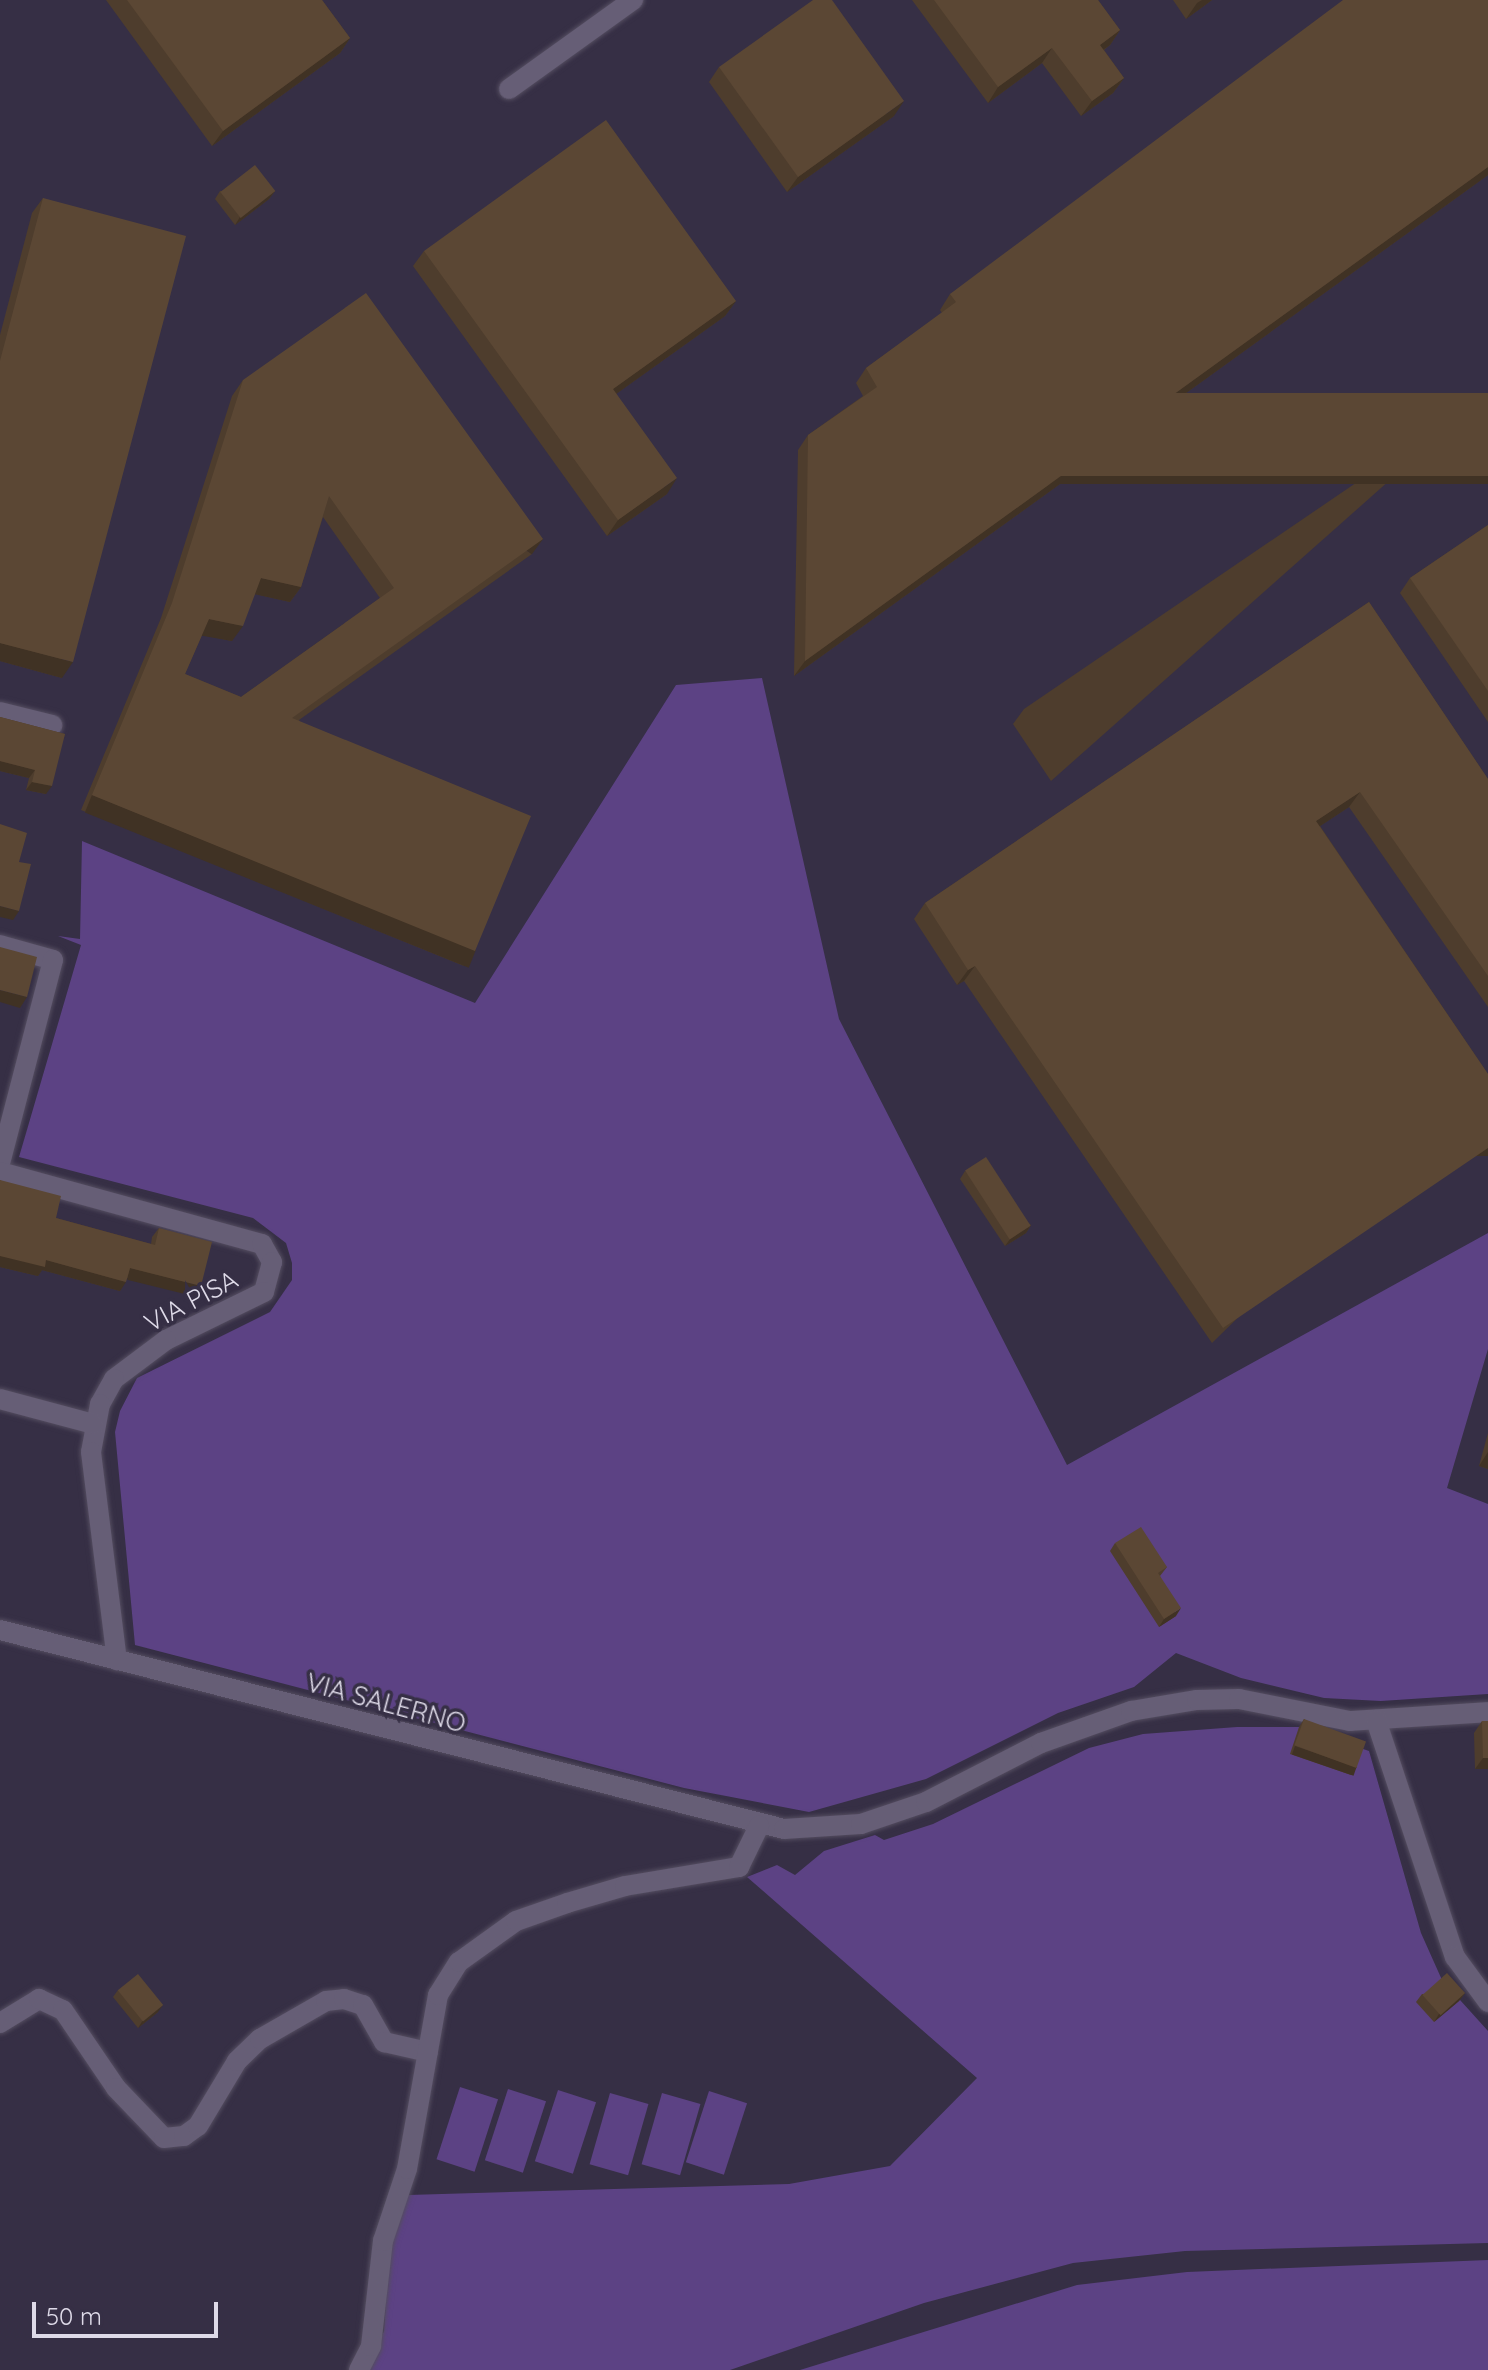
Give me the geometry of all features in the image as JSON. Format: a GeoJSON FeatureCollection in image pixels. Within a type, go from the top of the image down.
{"type":"FeatureCollection","features":[{"type":"Feature","properties":{"kind":"street"},"geometry":{"type":"LineString","coordinates":[[509,89],[633,0]]}},
{"type":"Feature","properties":{"kind":"street"},"geometry":{"type":"LineString","coordinates":[[0,712],[52,725]]}},
{"type":"Feature","properties":{"kind":"street"},"geometry":{"type":"LineString","coordinates":[[0,945],[53,960],[0,1163]]}},
{"type":"Feature","properties":{"kind":"street","name":"VIA PISA"},"geometry":{"type":"LineString","coordinates":[[0,1172],[262,1244],[272,1262],[264,1292],[166,1340],[114,1379],[93,1424],[91,1452],[117,1660]]}},
{"type":"Feature","properties":{"kind":"street"},"geometry":{"type":"LineString","coordinates":[[0,1399],[93,1424]]}},
{"type":"Feature","properties":{"kind":"street","name":"VIA SALERNO"},"geometry":{"type":"LineString","coordinates":[[0,1630],[759,1826],[822,1829],[861,1824],[926,1802],[1041,1743],[1131,1711],[1184,1702],[1239,1699],[1350,1721],[1488,1712]]}},
{"type":"Feature","properties":{"kind":"street"},"geometry":{"type":"LineString","coordinates":[[1376,1720],[1455,1957],[1488,2002]]}},
{"type":"Feature","properties":{"kind":"street"},"geometry":{"type":"LineString","coordinates":[[359,2370],[371,2346],[383,2241],[407,2169],[438,1995],[459,1962],[489,1936],[516,1921],[607,1891],[739,1867],[759,1826]]}},
{"type":"Feature","properties":{"kind":"street"},"geometry":{"type":"LineString","coordinates":[[0,2023],[39,1999],[63,2010],[116,2088],[164,2138],[184,2136],[198,2126],[237,2061],[260,2039],[326,2001],[344,1999],[363,2005],[384,2042],[428,2052]]}},
{"type":"Feature","properties":{"kind":"shaded area"},"geometry":{"type":"Polygon","coordinates":[[[762,678],[839,1019],[1067,1465],[1488,1233],[1488,1349],[1447,1488],[1488,1504],[1488,1694],[1381,1701],[1324,1698],[1241,1678],[1176,1653],[1134,1687],[1058,1713],[926,1779],[809,1812],[684,1788],[135,1645],[115,1432],[120,1411],[137,1378],[270,1312],[292,1280],[292,1263],[286,1243],[253,1218],[19,1157],[81,945],[58,936],[80,939],[82,841],[475,1003],[676,685],[762,678]]]}},
{"type":"Feature","properties":{"kind":"shaded area"},"geometry":{"type":"Polygon","coordinates":[[[1237,1727],[1299,1727],[1369,1751],[1421,1933],[1442,1980],[1488,2031],[1488,2243],[1185,2251],[1073,2263],[924,2303],[730,2370],[368,2370],[384,2331],[390,2242],[408,2195],[789,2184],[890,2166],[977,2078],[747,1877],[777,1865],[795,1875],[824,1851],[875,1835],[884,1840],[933,1824],[1089,1748],[1143,1734],[1237,1727]]]}},
{"type":"Feature","properties":{"kind":"shaded area"},"geometry":{"type":"Polygon","coordinates":[[[460,2087],[498,2099],[475,2172],[437,2159],[460,2087]]]}},
{"type":"Feature","properties":{"kind":"shaded area"},"geometry":{"type":"Polygon","coordinates":[[[508,2089],[546,2101],[523,2173],[485,2160],[508,2089]]]}},
{"type":"Feature","properties":{"kind":"shaded area"},"geometry":{"type":"Polygon","coordinates":[[[558,2090],[596,2102],[573,2174],[535,2161],[558,2090]]]}},
{"type":"Feature","properties":{"kind":"shaded area"},"geometry":{"type":"Polygon","coordinates":[[[709,2091],[747,2103],[724,2175],[686,2162],[709,2091]]]}},
{"type":"Feature","properties":{"kind":"shaded area"},"geometry":{"type":"Polygon","coordinates":[[[610,2093],[648,2104],[628,2175],[590,2164],[610,2093]]]}},
{"type":"Feature","properties":{"kind":"shaded area"},"geometry":{"type":"Polygon","coordinates":[[[662,2093],[700,2104],[680,2175],[642,2164],[662,2093]]]}},
{"type":"Feature","properties":{"kind":"shaded area"},"geometry":{"type":"Polygon","coordinates":[[[1488,2260],[1488,2370],[800,2370],[1077,2285],[1187,2272],[1488,2260]]]}},
{"type":"Feature","properties":{"kind":"building"},"geometry":{"type":"Polygon","coordinates":[[[127,0],[322,0],[350,38],[223,131],[127,0]]]}},
{"type":"Feature","properties":{"kind":"building"},"geometry":{"type":"Polygon","coordinates":[[[813,0],[832,0],[904,101],[798,177],[719,67],[813,0]]]}},
{"type":"Feature","properties":{"kind":"building"},"geometry":{"type":"Polygon","coordinates":[[[934,0],[1098,0],[1120,30],[1100,45],[1124,78],[1092,101],[1052,48],[998,87],[934,0]]]}},
{"type":"Feature","properties":{"kind":"building"},"geometry":{"type":"Polygon","coordinates":[[[1343,0],[1488,0],[1488,167],[805,661],[808,435],[877,387],[866,368],[956,302],[950,294],[1343,0]]]}},
{"type":"Feature","properties":{"kind":"building"},"geometry":{"type":"Polygon","coordinates":[[[606,120],[736,301],[613,389],[677,478],[618,520],[424,251],[606,120]]]}},
{"type":"Feature","properties":{"kind":"building"},"geometry":{"type":"Polygon","coordinates":[[[255,165],[275,191],[241,218],[220,192],[255,165]]]}},
{"type":"Feature","properties":{"kind":"building"},"geometry":{"type":"Polygon","coordinates":[[[43,198],[186,236],[73,662],[0,643],[0,361],[43,198]]]}},
{"type":"Feature","properties":{"kind":"building"},"geometry":{"type":"Polygon","coordinates":[[[366,293],[543,539],[292,718],[531,816],[475,951],[92,795],[172,603],[243,380],[366,293]],[[329,496],[301,587],[261,578],[243,626],[209,619],[185,674],[241,697],[394,588],[329,496]]]}},
{"type":"Feature","properties":{"kind":"building"},"geometry":{"type":"Polygon","coordinates":[[[927,393],[1488,393],[1488,476],[927,476],[927,393]]]}},
{"type":"Feature","properties":{"kind":"building"},"geometry":{"type":"Polygon","coordinates":[[[1488,525],[1488,691],[1410,578],[1488,525]]]}},
{"type":"Feature","properties":{"kind":"building"},"geometry":{"type":"Polygon","coordinates":[[[1369,602],[1488,779],[1488,976],[1360,792],[1316,821],[1488,1074],[1488,1148],[1223,1328],[975,966],[968,970],[925,903],[1369,602]]]}},
{"type":"Feature","properties":{"kind":"building"},"geometry":{"type":"Polygon","coordinates":[[[0,717],[65,734],[52,786],[32,782],[35,770],[0,761],[0,717]]]}},
{"type":"Feature","properties":{"kind":"building"},"geometry":{"type":"Polygon","coordinates":[[[0,824],[27,833],[19,862],[31,864],[19,911],[0,906],[0,824]]]}},
{"type":"Feature","properties":{"kind":"building"},"geometry":{"type":"Polygon","coordinates":[[[0,947],[37,957],[27,997],[0,990],[0,947]]]}},
{"type":"Feature","properties":{"kind":"building"},"geometry":{"type":"Polygon","coordinates":[[[986,1157],[1031,1226],[1010,1239],[965,1171],[986,1157]]]}},
{"type":"Feature","properties":{"kind":"building"},"geometry":{"type":"Polygon","coordinates":[[[0,1180],[61,1196],[56,1218],[155,1245],[159,1228],[212,1242],[201,1286],[130,1268],[126,1282],[46,1260],[45,1267],[0,1256],[0,1180]]]}},
{"type":"Feature","properties":{"kind":"building"},"geometry":{"type":"Polygon","coordinates":[[[1141,1527],[1167,1567],[1158,1573],[1181,1608],[1164,1619],[1115,1543],[1141,1527]]]}},
{"type":"Feature","properties":{"kind":"building"},"geometry":{"type":"Polygon","coordinates":[[[1304,1719],[1366,1742],[1356,1768],[1294,1745],[1304,1719]]]}},
{"type":"Feature","properties":{"kind":"building"},"geometry":{"type":"Polygon","coordinates":[[[1482,1721],[1488,1721],[1488,1758],[1483,1758],[1482,1721]]]}},
{"type":"Feature","properties":{"kind":"building"},"geometry":{"type":"Polygon","coordinates":[[[1447,1973],[1465,1993],[1441,2015],[1422,1995],[1447,1973]]]}},
{"type":"Feature","properties":{"kind":"building"},"geometry":{"type":"Polygon","coordinates":[[[138,1974],[163,2005],[143,2021],[118,1990],[138,1974]]]}}]}
